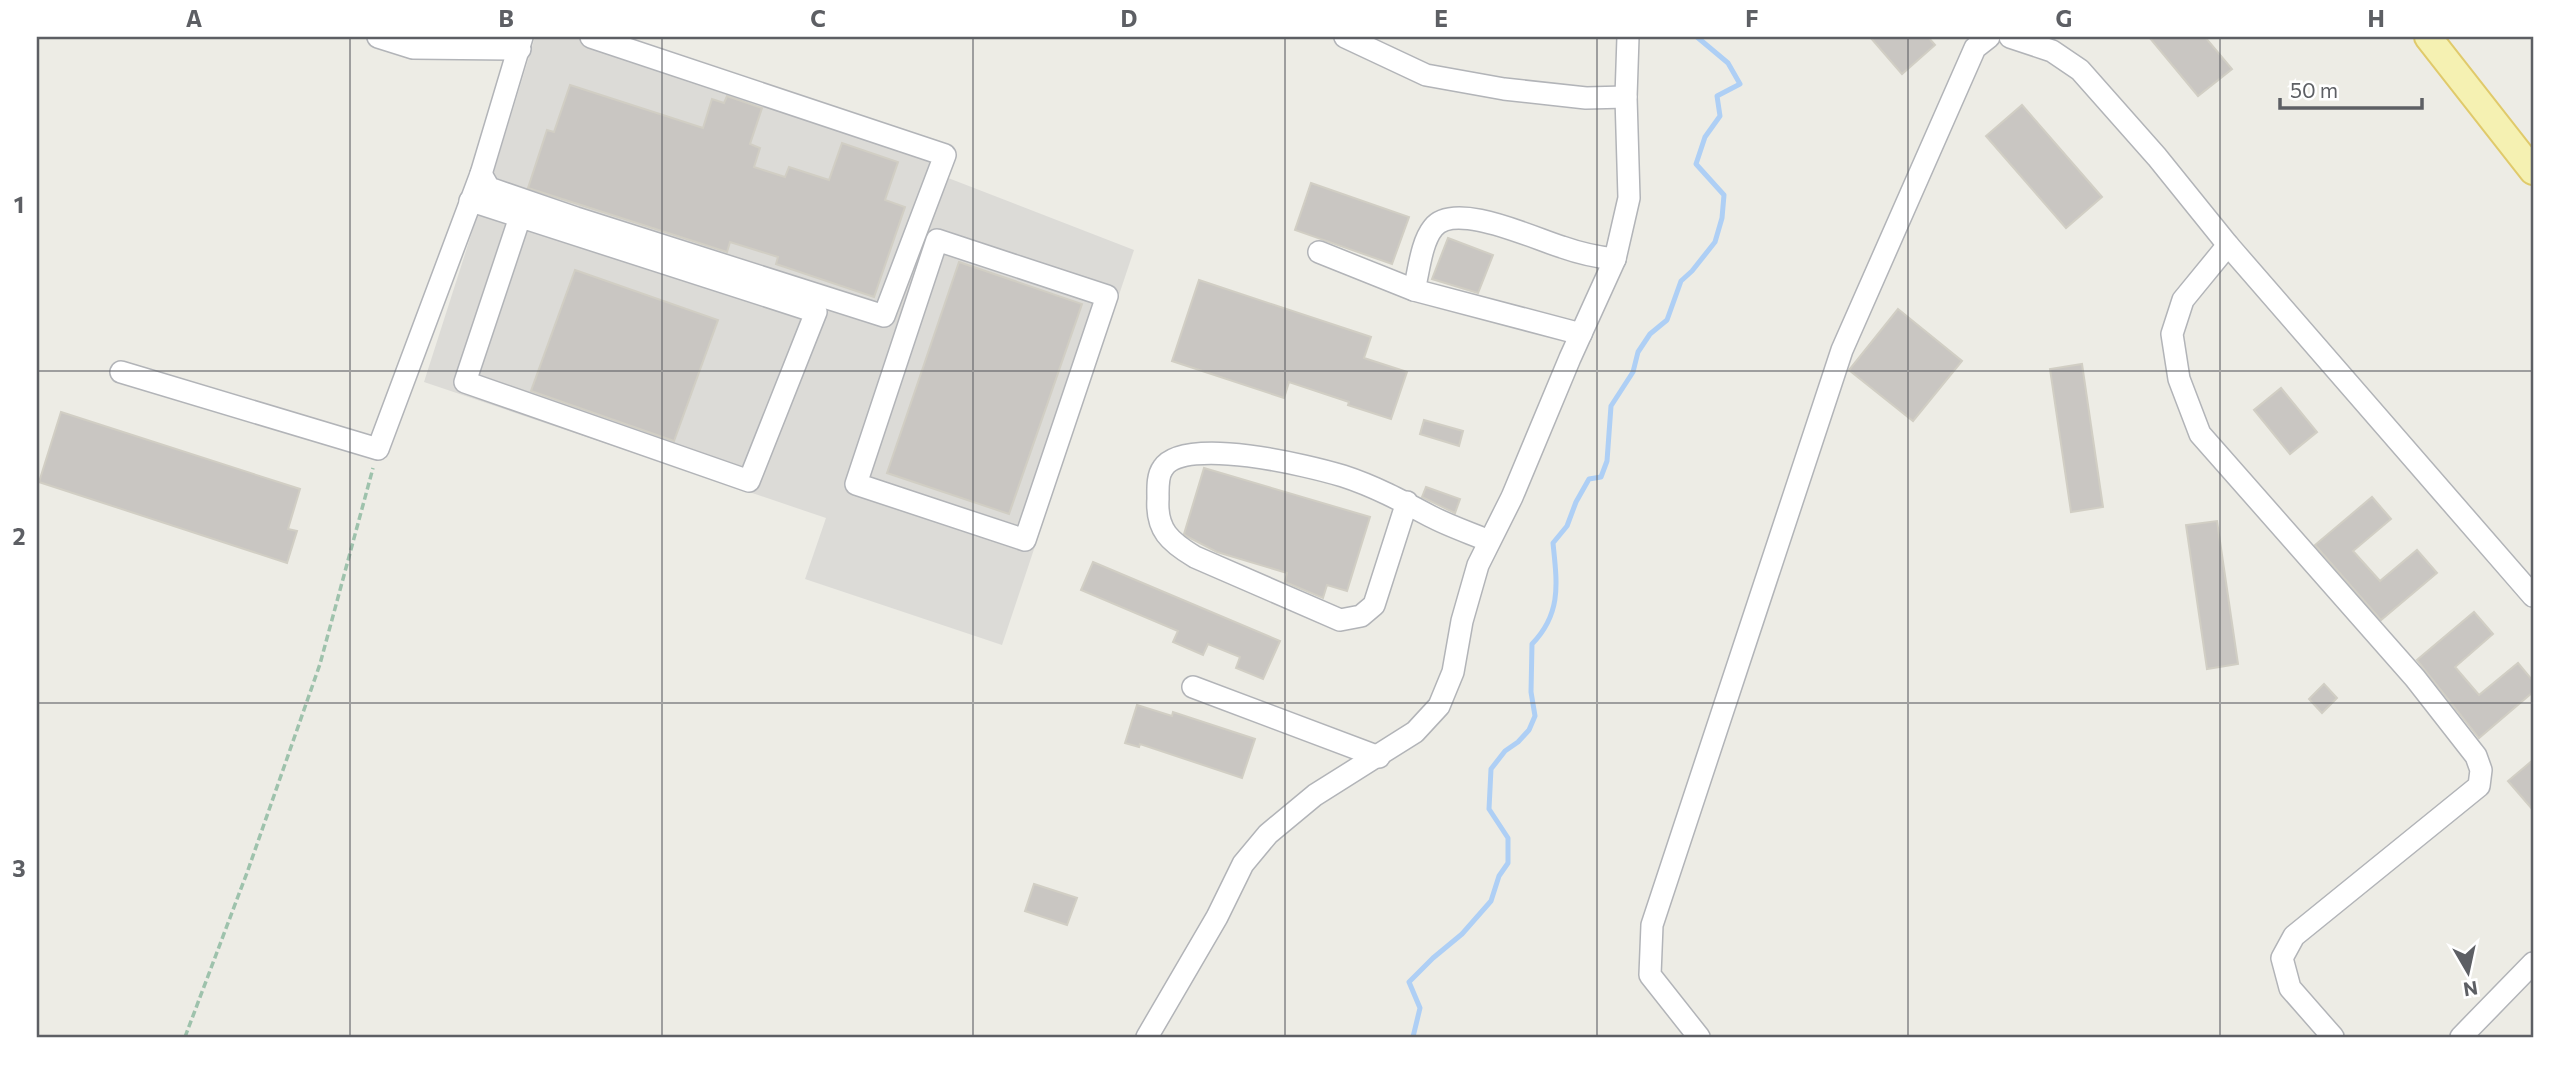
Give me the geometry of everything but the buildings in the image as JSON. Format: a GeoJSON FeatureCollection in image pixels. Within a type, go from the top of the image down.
{"type":"FeatureCollection","features":[{"type":"Feature","properties":{"kind":"main road"},"geometry":{"type":"LineString","coordinates":[[2428,37],[2533,172]]}},
{"type":"Feature","properties":{"kind":"street"},"geometry":{"type":"LineString","coordinates":[[121,372],[378,449],[475,188],[521,43],[413,48],[378,37]]}},
{"type":"Feature","properties":{"kind":"street"},"geometry":{"type":"LineString","coordinates":[[475,188],[489,188],[884,316],[945,155],[591,37]]}},
{"type":"Feature","properties":{"kind":"street"},"geometry":{"type":"LineString","coordinates":[[1345,37],[1426,75],[1504,89],[1586,98],[1626,97]]}},
{"type":"Feature","properties":{"kind":"street"},"geometry":{"type":"LineString","coordinates":[[1147,1037],[1217,917],[1243,864],[1268,834],[1315,795],[1415,733],[1439,706],[1453,673],[1462,621],[1478,565],[1512,497],[1615,259],[1629,198],[1626,97],[1628,37]]}},
{"type":"Feature","properties":{"kind":"street"},"geometry":{"type":"LineString","coordinates":[[1699,1037],[1650,975],[1652,925],[1842,349],[1975,48],[1989,37]]}},
{"type":"Feature","properties":{"kind":"street"},"geometry":{"type":"LineString","coordinates":[[2010,37],[2052,51],[2080,70],[2533,596]]}},
{"type":"Feature","properties":{"kind":"street"},"geometry":{"type":"LineString","coordinates":[[475,188],[520,217],[816,312],[749,481],[465,382],[520,217]]}},
{"type":"Feature","properties":{"kind":"street"},"geometry":{"type":"LineString","coordinates":[[475,188],[486,195],[908,329]]}},
{"type":"Feature","properties":{"kind":"street"},"geometry":{"type":"LineString","coordinates":[[1415,290],[1431,230],[1439,221],[1466,218],[1487,221],[1560,247],[1595,257],[1615,259]]}},
{"type":"Feature","properties":{"kind":"street"},"geometry":{"type":"LineString","coordinates":[[937,240],[1107,296],[1025,540],[856,484],[908,329],[937,240]]}},
{"type":"Feature","properties":{"kind":"street"},"geometry":{"type":"LineString","coordinates":[[2228,245],[2183,300],[2172,334],[2179,379],[2200,434],[2415,678],[2476,756],[2480,769],[2479,786],[2294,936],[2282,958],[2290,988],[2333,1037]]}},
{"type":"Feature","properties":{"kind":"street"},"geometry":{"type":"LineString","coordinates":[[1320,252],[1415,290],[1581,334]]}},
{"type":"Feature","properties":{"kind":"street"},"geometry":{"type":"LineString","coordinates":[[1407,502],[1374,605],[1361,616],[1339,620],[1195,557],[1176,546],[1161,529],[1157,504],[1163,467],[1175,457],[1221,452],[1343,476],[1407,502],[1432,517],[1489,541]]}},
{"type":"Feature","properties":{"kind":"street"},"geometry":{"type":"LineString","coordinates":[[1193,687],[1379,757]]}},
{"type":"Feature","properties":{"kind":"street"},"geometry":{"type":"LineString","coordinates":[[2461,1037],[2533,963]]}},
{"type":"Feature","properties":{"kind":"path"},"geometry":{"type":"LineString","coordinates":[[185,1037],[248,870],[320,664],[378,449]]}},
{"type":"Feature","properties":{"kind":"shaded area"},"geometry":{"type":"Polygon","coordinates":[[[535,37],[605,37],[951,148],[943,176],[1134,250],[1002,645],[805,579],[826,518],[424,382],[481,204],[489,188],[535,37]]]}},
{"type":"Feature","properties":{"kind":"waterway"},"geometry":{"type":"LineString","coordinates":[[1413,1037],[1420,1008],[1409,982],[1462,934],[1491,901],[1499,876],[1508,863],[1508,838],[1489,809],[1491,769],[1505,751],[1529,730],[1535,716],[1531,692],[1532,644],[1542,632],[1553,609],[1556,584],[1553,543],[1567,526],[1589,479],[1601,477],[1607,461],[1611,406],[1633,372],[1638,352],[1650,334],[1667,320],[1681,281],[1715,242],[1722,218],[1724,195],[1696,164],[1705,137],[1720,116],[1717,96],[1740,84],[1728,63],[1697,37]]}}]}
